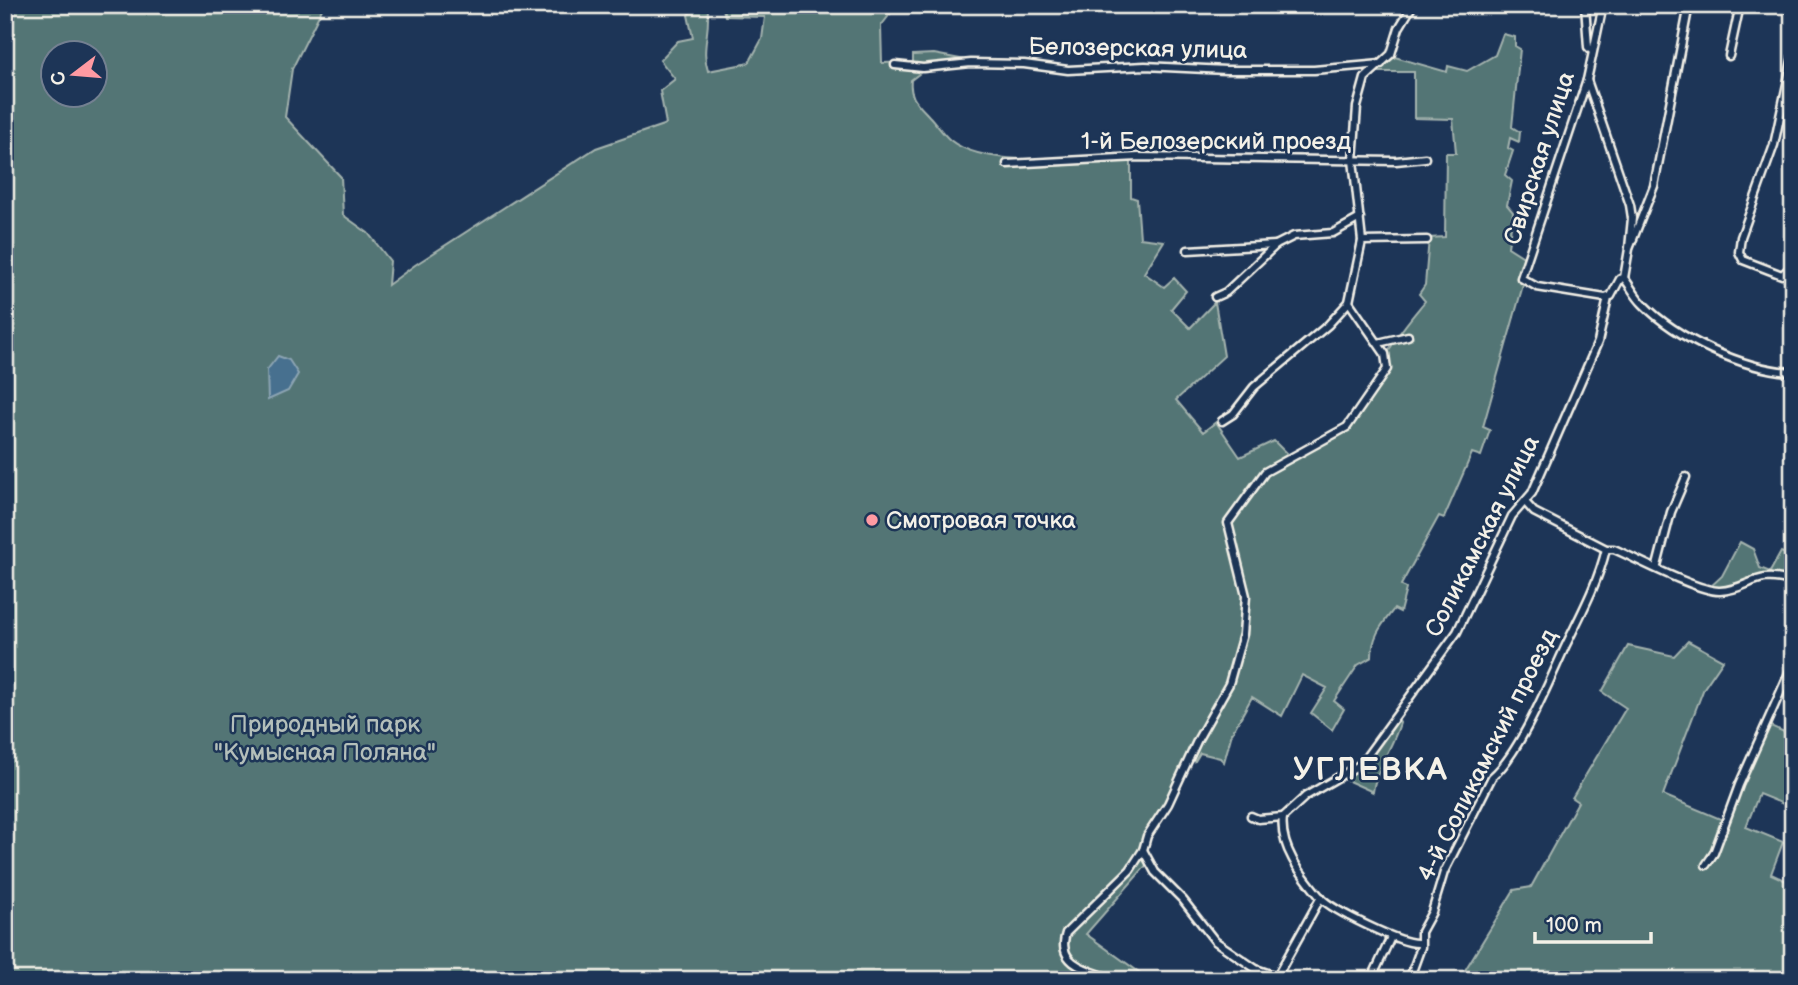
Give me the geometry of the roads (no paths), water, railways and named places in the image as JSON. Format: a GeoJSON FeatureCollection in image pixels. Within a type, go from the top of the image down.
{"type":"FeatureCollection","features":[{"type":"Feature","properties":{"kind":"street"},"geometry":{"type":"LineString","coordinates":[[1222,421],[1233,414],[1254,387],[1328,325],[1349,302],[1362,241],[1353,160],[1362,87],[1365,78],[1391,54],[1399,28],[1413,5]]}},
{"type":"Feature","properties":{"kind":"street","name":"Свирская улица"},"geometry":{"type":"LineString","coordinates":[[1586,5],[1588,47],[1591,50]]}},
{"type":"Feature","properties":{"kind":"street","name":"Свирская улица"},"geometry":{"type":"LineString","coordinates":[[1603,5],[1591,50],[1587,80],[1521,278],[1537,287],[1608,298]]}},
{"type":"Feature","properties":{"kind":"street"},"geometry":{"type":"LineString","coordinates":[[1629,249],[1654,187],[1689,5]]}},
{"type":"Feature","properties":{"kind":"street"},"geometry":{"type":"LineString","coordinates":[[1729,56],[1740,5]]}},
{"type":"Feature","properties":{"kind":"street"},"geometry":{"type":"LineString","coordinates":[[1774,5],[1793,10]]}},
{"type":"Feature","properties":{"kind":"street"},"geometry":{"type":"LineString","coordinates":[[1793,56],[1773,145],[1741,237],[1739,252],[1743,260],[1782,275],[1793,265]]}},
{"type":"Feature","properties":{"kind":"street","name":"Белозерская улица"},"geometry":{"type":"LineString","coordinates":[[895,65],[923,68],[1024,64],[1068,71],[1146,66],[1314,70],[1381,64]]}},
{"type":"Feature","properties":{"kind":"street"},"geometry":{"type":"LineString","coordinates":[[1587,80],[1630,205],[1629,249],[1624,278],[1646,307],[1687,337],[1754,367],[1793,372]]}},
{"type":"Feature","properties":{"kind":"street","name":"1-й Белозерский проезд"},"geometry":{"type":"LineString","coordinates":[[1007,164],[1138,157],[1395,161],[1425,158]]}},
{"type":"Feature","properties":{"kind":"street"},"geometry":{"type":"LineString","coordinates":[[1215,296],[1226,292],[1276,245],[1294,236],[1332,233],[1360,218]]}},
{"type":"Feature","properties":{"kind":"street"},"geometry":{"type":"LineString","coordinates":[[1362,241],[1427,240]]}},
{"type":"Feature","properties":{"kind":"street"},"geometry":{"type":"LineString","coordinates":[[1188,250],[1276,245]]}},
{"type":"Feature","properties":{"kind":"street"},"geometry":{"type":"LineString","coordinates":[[1608,298],[1620,279],[1624,278]]}},
{"type":"Feature","properties":{"kind":"street","name":"Соликамская улица"},"geometry":{"type":"LineString","coordinates":[[1283,817],[1306,796],[1361,764],[1457,632],[1512,516],[1525,502],[1598,342],[1608,298]]}},
{"type":"Feature","properties":{"kind":"street"},"geometry":{"type":"LineString","coordinates":[[1116,980],[1073,964],[1063,951],[1066,933],[1130,870],[1143,850],[1147,836],[1168,804],[1198,739],[1229,684],[1243,634],[1245,611],[1243,576],[1228,523],[1265,472],[1347,427],[1387,369],[1385,354],[1349,302]]}},
{"type":"Feature","properties":{"kind":"street"},"geometry":{"type":"LineString","coordinates":[[1378,343],[1408,336]]}},
{"type":"Feature","properties":{"kind":"street"},"geometry":{"type":"LineString","coordinates":[[1657,566],[1671,512],[1686,477]]}},
{"type":"Feature","properties":{"kind":"street"},"geometry":{"type":"LineString","coordinates":[[1525,502],[1534,512],[1606,549],[1614,549],[1713,590],[1731,589],[1759,577],[1793,582]]}},
{"type":"Feature","properties":{"kind":"street","name":"4-й Соликамский проезд"},"geometry":{"type":"LineString","coordinates":[[1409,980],[1444,872],[1492,778],[1504,766],[1543,696],[1583,613],[1606,549]]}},
{"type":"Feature","properties":{"kind":"street"},"geometry":{"type":"LineString","coordinates":[[1706,865],[1714,853],[1740,785],[1793,664]]}},
{"type":"Feature","properties":{"kind":"street"},"geometry":{"type":"LineString","coordinates":[[1251,816],[1258,819],[1283,817],[1286,849],[1321,897],[1391,937],[1419,943]]}},
{"type":"Feature","properties":{"kind":"street"},"geometry":{"type":"LineString","coordinates":[[1143,850],[1156,872],[1183,900],[1215,941],[1256,969],[1276,978],[1321,897]]}},
{"type":"Feature","properties":{"kind":"street"},"geometry":{"type":"LineString","coordinates":[[1371,980],[1391,937]]}},
{"type":"Feature","properties":{"kind":"water"},"geometry":{"type":"Polygon","coordinates":[[[278,356],[289,360],[298,374],[288,391],[268,400],[267,370],[278,356]]]}},
{"type":"Feature","properties":{"kind":"place","name":"Смотровая точка"},"geometry":{"type":"Point","coordinates":[872,520]}},
{"type":"Feature","properties":{"kind":"district","name":"УГЛЕВКА"},"geometry":{"type":"Point","coordinates":[1371,769]}},
{"type":"Feature","properties":{"kind":"park label","name":"Природный парк \"Кумысная Поляна\""},"geometry":{"type":"Point","coordinates":[325,738]}}]}
